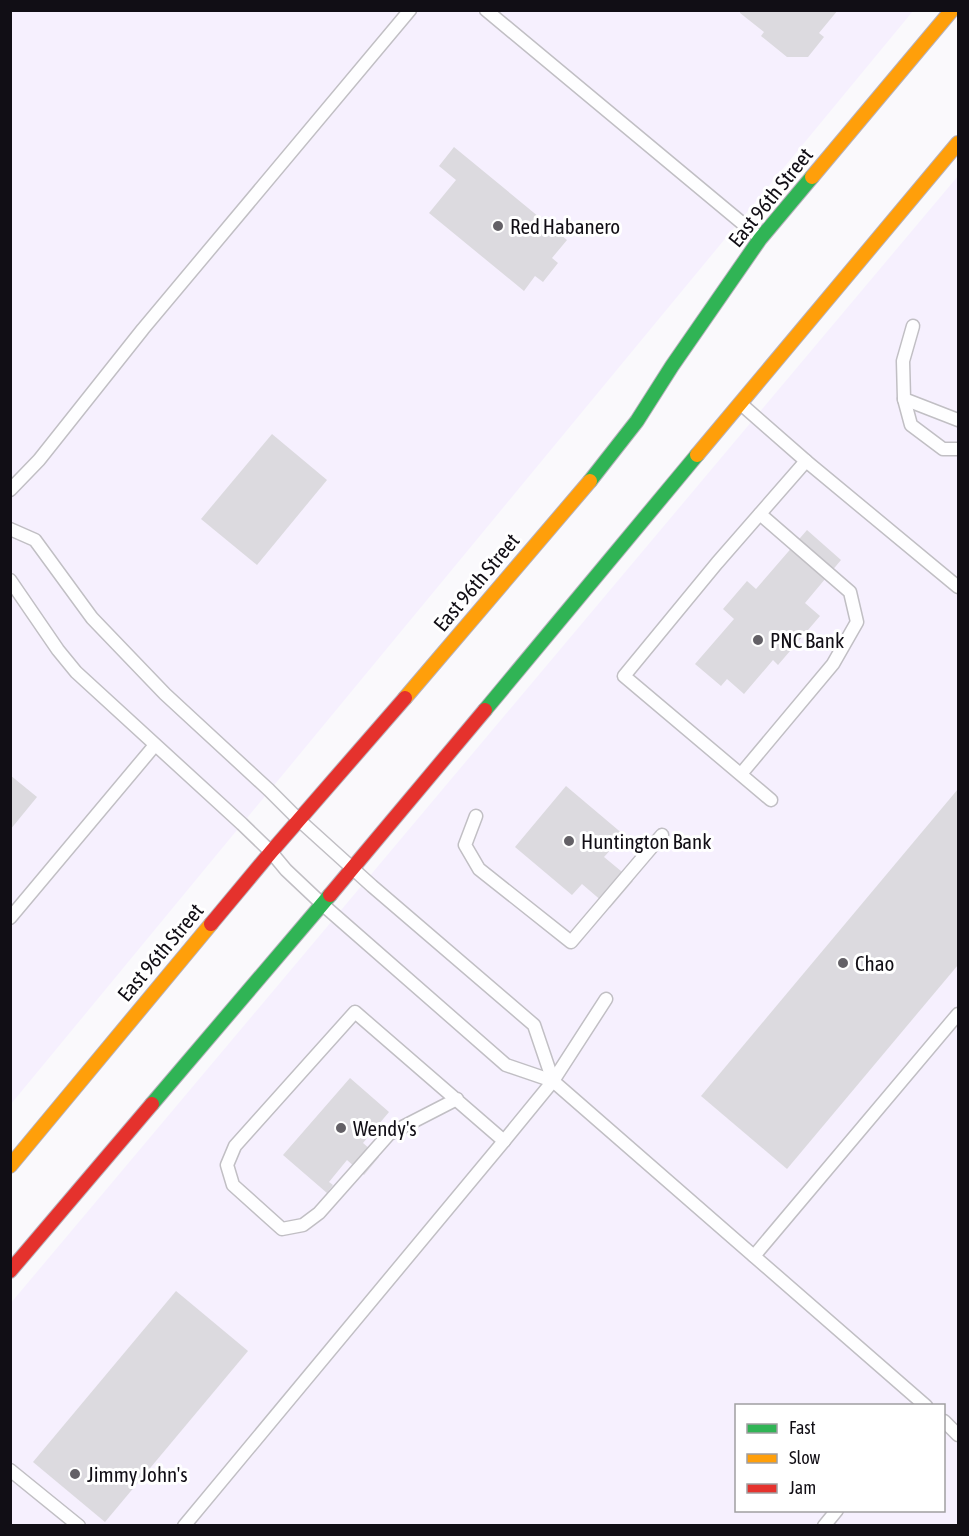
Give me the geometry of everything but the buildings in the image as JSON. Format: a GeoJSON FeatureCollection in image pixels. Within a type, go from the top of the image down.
{"type":"FeatureCollection","features":[{"type":"Feature","properties":{"kind":"main road","name":"East 96th Street"},"geometry":{"type":"LineString","coordinates":[[10,1166],[271,852],[350,763],[607,461],[637,421],[760,239],[952,10]]}},
{"type":"Feature","properties":{"kind":"main road"},"geometry":{"type":"LineString","coordinates":[[10,1271],[353,868],[958,143]]}},
{"type":"Feature","properties":{"kind":"lane"},"geometry":{"type":"LineString","coordinates":[[10,490],[39,460],[142,329],[410,10]]}},
{"type":"Feature","properties":{"kind":"lane"},"geometry":{"type":"LineString","coordinates":[[486,10],[760,239]]}},
{"type":"Feature","properties":{"kind":"lane"},"geometry":{"type":"LineString","coordinates":[[913,326],[903,361],[904,399],[911,425],[943,449],[958,449]]}},
{"type":"Feature","properties":{"kind":"lane"},"geometry":{"type":"LineString","coordinates":[[904,399],[958,420]]}},
{"type":"Feature","properties":{"kind":"lane"},"geometry":{"type":"LineString","coordinates":[[741,404],[958,587]]}},
{"type":"Feature","properties":{"kind":"lane"},"geometry":{"type":"LineString","coordinates":[[771,800],[624,676],[806,461]]}},
{"type":"Feature","properties":{"kind":"lane"},"geometry":{"type":"LineString","coordinates":[[741,774],[833,664],[857,622],[850,592],[760,513]]}},
{"type":"Feature","properties":{"kind":"lane"},"geometry":{"type":"LineString","coordinates":[[10,530],[35,540],[92,618],[165,694],[372,886],[534,1025],[552,1081]]}},
{"type":"Feature","properties":{"kind":"lane"},"geometry":{"type":"LineString","coordinates":[[10,579],[58,650],[76,672],[271,852],[286,870],[322,904],[506,1065],[552,1081],[924,1404]]}},
{"type":"Feature","properties":{"kind":"lane"},"geometry":{"type":"LineString","coordinates":[[10,918],[155,744]]}},
{"type":"Feature","properties":{"kind":"lane"},"geometry":{"type":"LineString","coordinates":[[476,816],[465,845],[479,869],[571,942],[662,835]]}},
{"type":"Feature","properties":{"kind":"lane"},"geometry":{"type":"LineString","coordinates":[[184,1526],[504,1141],[552,1081],[606,999]]}},
{"type":"Feature","properties":{"kind":"lane"},"geometry":{"type":"LineString","coordinates":[[457,1100],[389,1134],[319,1213],[303,1225],[282,1229],[233,1185],[227,1165],[235,1146],[355,1012],[457,1100],[504,1141]]}},
{"type":"Feature","properties":{"kind":"lane"},"geometry":{"type":"LineString","coordinates":[[754,1256],[958,1014]]}},
{"type":"Feature","properties":{"kind":"lane"},"geometry":{"type":"LineString","coordinates":[[945,1422],[958,1435]]}},
{"type":"Feature","properties":{"kind":"lane"},"geometry":{"type":"LineString","coordinates":[[10,1470],[79,1526]]}},
{"type":"Feature","properties":{"kind":"lane"},"geometry":{"type":"LineString","coordinates":[[824,1526],[835,1512]]}},
{"type":"Feature","properties":{"kind":"shaded area"},"geometry":{"type":"Polygon","coordinates":[[[11,11],[913,11],[11,1104],[11,11]]]}},
{"type":"Feature","properties":{"kind":"shaded area"},"geometry":{"type":"Polygon","coordinates":[[[958,176],[958,1525],[11,1525],[10,1304],[958,176]]]}},
{"type":"Feature","properties":{"kind":"traffic: fast"},"geometry":{"type":"LineString","coordinates":[[590,481],[637,421],[760,239],[812,177]]}},
{"type":"Feature","properties":{"kind":"traffic: fast"},"geometry":{"type":"LineString","coordinates":[[485,710],[697,455]]}},
{"type":"Feature","properties":{"kind":"traffic: fast"},"geometry":{"type":"LineString","coordinates":[[152,1104],[330,895]]}},
{"type":"Feature","properties":{"kind":"traffic: slow"},"geometry":{"type":"LineString","coordinates":[[812,177],[952,10]]}},
{"type":"Feature","properties":{"kind":"traffic: slow"},"geometry":{"type":"LineString","coordinates":[[697,455],[958,143]]}},
{"type":"Feature","properties":{"kind":"traffic: slow"},"geometry":{"type":"LineString","coordinates":[[405,698],[590,481]]}},
{"type":"Feature","properties":{"kind":"traffic: slow"},"geometry":{"type":"LineString","coordinates":[[10,1166],[211,924]]}},
{"type":"Feature","properties":{"kind":"traffic: jam"},"geometry":{"type":"LineString","coordinates":[[211,924],[405,698]]}},
{"type":"Feature","properties":{"kind":"traffic: jam"},"geometry":{"type":"LineString","coordinates":[[330,895],[485,710]]}},
{"type":"Feature","properties":{"kind":"traffic: jam"},"geometry":{"type":"LineString","coordinates":[[10,1271],[152,1104]]}},
{"type":"Feature","properties":{"kind":"place","name":"Red Habanero"},"geometry":{"type":"Point","coordinates":[498,226]}},
{"type":"Feature","properties":{"kind":"place","name":"PNC Bank"},"geometry":{"type":"Point","coordinates":[758,640]}},
{"type":"Feature","properties":{"kind":"place","name":"Huntington Bank"},"geometry":{"type":"Point","coordinates":[569,841]}},
{"type":"Feature","properties":{"kind":"place","name":"Chao"},"geometry":{"type":"Point","coordinates":[843,963]}},
{"type":"Feature","properties":{"kind":"place","name":"Wendy's"},"geometry":{"type":"Point","coordinates":[341,1128]}},
{"type":"Feature","properties":{"kind":"place","name":"Jimmy John's"},"geometry":{"type":"Point","coordinates":[75,1474]}}]}
